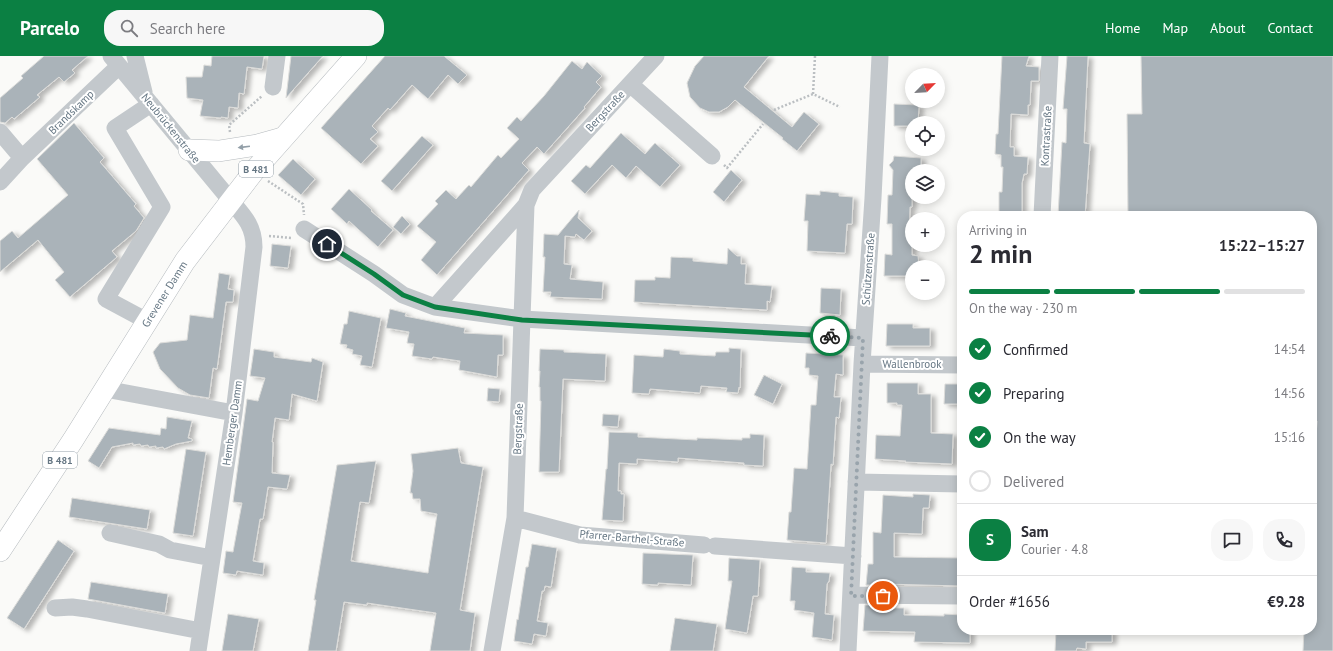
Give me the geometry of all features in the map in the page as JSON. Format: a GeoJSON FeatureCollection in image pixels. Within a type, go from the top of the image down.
{"type":"FeatureCollection","features":[{"type":"Feature","properties":{"kind":"main road","name":"Grevener Damm"},"geometry":{"type":"LineString","coordinates":[[0,551],[105,389],[185,261],[282,138],[356,56]]}},
{"type":"Feature","properties":{"kind":"main road"},"geometry":{"type":"LineString","coordinates":[[189,150],[219,151],[256,146],[282,138]]}},
{"type":"Feature","properties":{"kind":"street"},"geometry":{"type":"LineString","coordinates":[[136,56],[148,100],[115,128],[162,207],[106,299],[147,321]]}},
{"type":"Feature","properties":{"kind":"street"},"geometry":{"type":"LineString","coordinates":[[273,87],[277,56]]}},
{"type":"Feature","properties":{"kind":"street","name":"Bergstraße"},"geometry":{"type":"LineString","coordinates":[[492,651],[515,518],[526,205],[532,190],[656,56]]}},
{"type":"Feature","properties":{"kind":"street","name":"Schützenstraße"},"geometry":{"type":"LineString","coordinates":[[848,651],[863,338],[873,198],[880,56]]}},
{"type":"Feature","properties":{"kind":"street","name":"Kontrastraße"},"geometry":{"type":"LineString","coordinates":[[1042,211],[1050,56]]}},
{"type":"Feature","properties":{"kind":"street","name":"Neubrückenstraße"},"geometry":{"type":"LineString","coordinates":[[115,61],[231,201]]}},
{"type":"Feature","properties":{"kind":"street","name":"Brandskamp"},"geometry":{"type":"LineString","coordinates":[[0,182],[115,61]]}},
{"type":"Feature","properties":{"kind":"street"},"geometry":{"type":"LineString","coordinates":[[630,84],[712,156]]}},
{"type":"Feature","properties":{"kind":"street"},"geometry":{"type":"LineString","coordinates":[[0,132],[22,158]]}},
{"type":"Feature","properties":{"kind":"street","name":"Hemberger Damm"},"geometry":{"type":"LineString","coordinates":[[198,651],[234,413],[254,247],[254,235],[245,217],[231,201]]}},
{"type":"Feature","properties":{"kind":"street","name":"Bergstraße"},"geometry":{"type":"LineString","coordinates":[[435,307],[526,205]]}},
{"type":"Feature","properties":{"kind":"street"},"geometry":{"type":"LineString","coordinates":[[304,229],[374,274],[403,295],[435,307],[522,320],[863,338]]}},
{"type":"Feature","properties":{"kind":"street","name":"Wallenbrook"},"geometry":{"type":"LineString","coordinates":[[862,364],[957,365]]}},
{"type":"Feature","properties":{"kind":"street"},"geometry":{"type":"LineString","coordinates":[[105,389],[234,413]]}},
{"type":"Feature","properties":{"kind":"street"},"geometry":{"type":"LineString","coordinates":[[856,482],[957,484]]}},
{"type":"Feature","properties":{"kind":"street","name":"Pfarrer-Barthel-Straße"},"geometry":{"type":"LineString","coordinates":[[515,518],[580,535],[853,556]]}},
{"type":"Feature","properties":{"kind":"street"},"geometry":{"type":"LineString","coordinates":[[110,533],[158,544],[170,550],[212,558]]}},
{"type":"Feature","properties":{"kind":"street"},"geometry":{"type":"LineString","coordinates":[[851,596],[957,596]]}},
{"type":"Feature","properties":{"kind":"street"},"geometry":{"type":"LineString","coordinates":[[55,608],[72,607],[87,609],[201,631]]}},
{"type":"Feature","properties":{"kind":"path"},"geometry":{"type":"LineString","coordinates":[[813,94],[815,56]]}},
{"type":"Feature","properties":{"kind":"path"},"geometry":{"type":"LineString","coordinates":[[774,110],[813,94],[840,107]]}},
{"type":"Feature","properties":{"kind":"path"},"geometry":{"type":"LineString","coordinates":[[712,156],[727,168],[763,124]]}},
{"type":"Feature","properties":{"kind":"path"},"geometry":{"type":"LineString","coordinates":[[254,235],[291,238],[304,229]]}},
{"type":"Feature","properties":{"kind":"building"},"geometry":{"type":"Polygon","coordinates":[[[44,56],[88,56],[72,70],[75,73],[64,82],[59,77],[37,95],[40,97],[14,119],[12,117],[5,123],[0,122],[0,98],[23,78],[21,76],[44,56]]]}},
{"type":"Feature","properties":{"kind":"building"},"geometry":{"type":"Polygon","coordinates":[[[212,56],[264,56],[262,69],[247,67],[244,94],[239,93],[238,108],[229,107],[228,118],[200,116],[203,100],[187,98],[186,77],[202,77],[204,65],[211,66],[212,56]]]}},
{"type":"Feature","properties":{"kind":"building"},"geometry":{"type":"Polygon","coordinates":[[[291,56],[323,56],[286,98],[291,56]]]}},
{"type":"Feature","properties":{"kind":"building"},"geometry":{"type":"Polygon","coordinates":[[[385,56],[444,56],[467,75],[458,84],[448,75],[428,99],[412,85],[390,110],[388,108],[372,126],[378,132],[370,139],[378,146],[361,164],[321,128],[385,56]]]}},
{"type":"Feature","properties":{"kind":"building"},"geometry":{"type":"Polygon","coordinates":[[[704,56],[769,56],[744,87],[792,127],[804,112],[819,124],[797,151],[735,100],[728,107],[719,112],[709,112],[700,108],[690,97],[687,83],[695,66],[704,56]]]}},
{"type":"Feature","properties":{"kind":"building"},"geometry":{"type":"Polygon","coordinates":[[[1002,56],[1029,56],[1026,66],[1039,67],[1039,81],[1031,81],[1028,115],[1011,114],[1010,147],[1014,147],[1014,156],[1028,157],[1027,174],[1024,174],[1022,183],[1022,211],[999,211],[999,192],[1002,192],[1003,167],[1001,167],[1001,155],[995,154],[996,134],[998,134],[1002,56]]]}},
{"type":"Feature","properties":{"kind":"building"},"geometry":{"type":"Polygon","coordinates":[[[1067,56],[1088,56],[1084,143],[1090,144],[1085,211],[1058,211],[1062,142],[1066,143],[1067,109],[1063,109],[1067,56]]]}},
{"type":"Feature","properties":{"kind":"building"},"geometry":{"type":"Polygon","coordinates":[[[1141,56],[1333,56],[1333,651],[1303,651],[1304,635],[1317,635],[1317,211],[1128,211],[1127,114],[1142,114],[1141,56]]]}},
{"type":"Feature","properties":{"kind":"building"},"geometry":{"type":"Polygon","coordinates":[[[572,61],[582,69],[587,62],[602,76],[596,82],[601,87],[584,107],[585,108],[544,154],[537,147],[522,163],[529,170],[437,275],[421,260],[436,242],[417,226],[438,204],[435,201],[446,190],[456,199],[469,185],[471,187],[498,155],[501,158],[519,139],[507,128],[517,117],[521,121],[544,96],[572,61]]]}},
{"type":"Feature","properties":{"kind":"building"},"geometry":{"type":"Polygon","coordinates":[[[894,104],[905,104],[905,108],[919,108],[918,116],[905,116],[905,126],[894,126],[894,104]]]}},
{"type":"Feature","properties":{"kind":"building"},"geometry":{"type":"Polygon","coordinates":[[[74,123],[104,158],[100,162],[136,204],[134,206],[144,218],[136,231],[112,251],[117,257],[70,297],[55,280],[64,272],[38,240],[0,272],[0,241],[12,231],[18,238],[68,195],[37,159],[74,123]]]}},
{"type":"Feature","properties":{"kind":"building"},"geometry":{"type":"Polygon","coordinates":[[[621,133],[645,154],[655,143],[680,165],[660,187],[636,166],[626,178],[612,165],[585,194],[571,181],[586,165],[590,168],[621,133]]]}},
{"type":"Feature","properties":{"kind":"building"},"geometry":{"type":"Polygon","coordinates":[[[422,136],[433,145],[392,191],[381,181],[422,136]]]}},
{"type":"Feature","properties":{"kind":"building"},"geometry":{"type":"Polygon","coordinates":[[[894,156],[921,158],[921,164],[905,164],[905,204],[912,204],[912,207],[910,207],[910,212],[905,212],[905,252],[912,252],[912,255],[918,256],[918,260],[905,260],[905,276],[884,276],[885,254],[892,255],[892,224],[887,224],[888,195],[892,195],[893,170],[889,165],[893,161],[894,156]]]}},
{"type":"Feature","properties":{"kind":"building"},"geometry":{"type":"Polygon","coordinates":[[[293,159],[315,179],[301,195],[278,175],[293,159]]]}},
{"type":"Feature","properties":{"kind":"building"},"geometry":{"type":"Polygon","coordinates":[[[731,170],[742,180],[724,202],[713,192],[731,170]]]}},
{"type":"Feature","properties":{"kind":"building"},"geometry":{"type":"Polygon","coordinates":[[[349,189],[393,230],[378,247],[349,221],[347,224],[331,209],[349,189]]]}},
{"type":"Feature","properties":{"kind":"building"},"geometry":{"type":"Polygon","coordinates":[[[820,191],[839,193],[839,196],[853,197],[852,224],[847,224],[845,253],[807,251],[808,221],[804,221],[806,194],[820,195],[820,191]]]}},
{"type":"Feature","properties":{"kind":"building"},"geometry":{"type":"Polygon","coordinates":[[[579,210],[578,218],[592,231],[584,240],[576,234],[575,237],[565,236],[564,264],[572,265],[570,279],[603,282],[602,299],[550,297],[551,292],[543,292],[545,257],[543,257],[544,234],[558,235],[579,210]]]}},
{"type":"Feature","properties":{"kind":"building"},"geometry":{"type":"Polygon","coordinates":[[[402,216],[410,224],[401,234],[393,227],[402,216]]]}},
{"type":"Feature","properties":{"kind":"building"},"geometry":{"type":"Polygon","coordinates":[[[272,244],[291,246],[288,268],[270,266],[272,244]]]}},
{"type":"Feature","properties":{"kind":"building"},"geometry":{"type":"Polygon","coordinates":[[[728,248],[737,256],[741,256],[741,264],[746,264],[745,284],[772,286],[770,302],[767,301],[767,310],[634,302],[635,280],[655,280],[655,277],[670,278],[671,257],[693,258],[693,261],[727,264],[728,248]]]}},
{"type":"Feature","properties":{"kind":"building"},"geometry":{"type":"Polygon","coordinates":[[[219,273],[230,275],[228,289],[234,290],[233,302],[226,302],[217,369],[213,368],[209,398],[190,395],[178,388],[160,369],[153,352],[160,343],[187,340],[190,315],[213,318],[219,273]]]}},
{"type":"Feature","properties":{"kind":"building"},"geometry":{"type":"Polygon","coordinates":[[[821,288],[841,289],[840,315],[820,313],[821,288]]]}},
{"type":"Feature","properties":{"kind":"building"},"geometry":{"type":"Polygon","coordinates":[[[390,309],[406,313],[405,316],[465,328],[464,333],[503,335],[503,355],[498,355],[497,377],[459,370],[460,361],[412,356],[414,344],[407,343],[409,332],[386,328],[390,309]]]}},
{"type":"Feature","properties":{"kind":"building"},"geometry":{"type":"Polygon","coordinates":[[[349,311],[381,318],[372,367],[360,365],[362,356],[352,354],[353,350],[346,348],[347,345],[340,344],[344,324],[347,324],[349,311]]]}},
{"type":"Feature","properties":{"kind":"building"},"geometry":{"type":"Polygon","coordinates":[[[887,324],[913,324],[913,328],[930,328],[930,346],[886,346],[887,324]]]}},
{"type":"Feature","properties":{"kind":"building"},"geometry":{"type":"Polygon","coordinates":[[[729,348],[741,349],[740,388],[739,387],[738,393],[726,392],[727,388],[701,386],[700,393],[650,389],[649,394],[632,393],[634,355],[663,357],[664,349],[680,351],[680,354],[715,356],[716,352],[729,352],[729,348]]]}},
{"type":"Feature","properties":{"kind":"building"},"geometry":{"type":"Polygon","coordinates":[[[254,349],[274,352],[274,357],[311,362],[312,358],[323,362],[317,401],[292,394],[289,420],[275,418],[272,442],[272,473],[290,475],[287,489],[268,487],[263,519],[260,519],[253,561],[264,563],[263,575],[237,571],[236,575],[223,573],[226,551],[233,552],[242,503],[233,502],[247,399],[258,401],[265,378],[250,376],[254,349]]]}},
{"type":"Feature","properties":{"kind":"building"},"geometry":{"type":"Polygon","coordinates":[[[540,349],[606,354],[605,381],[563,379],[559,472],[539,472],[541,401],[539,387],[540,349]]]}},
{"type":"Feature","properties":{"kind":"building"},"geometry":{"type":"Polygon","coordinates":[[[806,353],[843,355],[843,375],[836,374],[834,397],[841,397],[839,418],[836,417],[833,465],[831,464],[826,543],[787,540],[789,512],[791,512],[794,468],[807,469],[811,405],[816,405],[818,376],[809,375],[809,368],[805,368],[806,353]]]}},
{"type":"Feature","properties":{"kind":"building"},"geometry":{"type":"Polygon","coordinates":[[[764,375],[782,384],[773,404],[754,395],[764,375]]]}},
{"type":"Feature","properties":{"kind":"building"},"geometry":{"type":"Polygon","coordinates":[[[887,383],[918,383],[918,394],[931,394],[931,433],[953,434],[952,464],[875,459],[876,435],[900,436],[902,405],[897,405],[897,403],[887,403],[887,383]]]}},
{"type":"Feature","properties":{"kind":"building"},"geometry":{"type":"Polygon","coordinates":[[[945,384],[957,384],[957,404],[944,404],[945,384]]]}},
{"type":"Feature","properties":{"kind":"building"},"geometry":{"type":"Polygon","coordinates":[[[488,388],[500,389],[499,402],[487,401],[488,388]]]}},
{"type":"Feature","properties":{"kind":"building"},"geometry":{"type":"Polygon","coordinates":[[[603,414],[619,415],[618,427],[602,426],[603,414]]]}},
{"type":"Feature","properties":{"kind":"building"},"geometry":{"type":"Polygon","coordinates":[[[167,417],[192,421],[188,438],[192,439],[192,441],[176,444],[164,449],[163,447],[156,448],[156,446],[141,446],[140,444],[133,445],[133,443],[112,447],[99,468],[88,461],[109,428],[160,435],[161,428],[166,429],[167,417]]]}},
{"type":"Feature","properties":{"kind":"building"},"geometry":{"type":"Polygon","coordinates":[[[609,432],[638,433],[638,437],[697,440],[697,438],[742,440],[742,438],[750,438],[750,434],[764,435],[763,466],[744,465],[744,463],[678,458],[678,462],[637,459],[637,464],[619,463],[618,491],[621,491],[621,494],[624,494],[623,521],[602,520],[609,432]]]}},
{"type":"Feature","properties":{"kind":"building"},"geometry":{"type":"Polygon","coordinates":[[[458,448],[461,463],[483,467],[460,610],[475,613],[470,651],[430,651],[436,613],[367,603],[367,605],[344,602],[336,651],[308,651],[316,600],[314,600],[337,465],[376,461],[369,503],[360,502],[351,561],[428,573],[437,514],[421,511],[420,499],[413,499],[412,493],[410,493],[413,471],[411,454],[458,448]]]}},
{"type":"Feature","properties":{"kind":"building"},"geometry":{"type":"Polygon","coordinates":[[[186,449],[206,452],[193,536],[173,533],[186,449]]]}},
{"type":"Feature","properties":{"kind":"building"},"geometry":{"type":"Polygon","coordinates":[[[913,494],[930,495],[929,508],[923,508],[922,534],[894,533],[894,557],[957,558],[957,586],[866,585],[868,564],[873,564],[873,532],[881,533],[883,495],[913,497],[913,494]]]}},
{"type":"Feature","properties":{"kind":"building"},"geometry":{"type":"Polygon","coordinates":[[[72,498],[150,510],[147,529],[69,517],[72,498]]]}},
{"type":"Feature","properties":{"kind":"building"},"geometry":{"type":"Polygon","coordinates":[[[58,540],[74,551],[24,629],[7,618],[58,540]]]}},
{"type":"Feature","properties":{"kind":"building"},"geometry":{"type":"Polygon","coordinates":[[[532,544],[557,548],[551,587],[545,586],[544,591],[542,591],[537,621],[548,623],[546,636],[534,634],[532,644],[514,641],[526,567],[528,567],[532,544]]]}},
{"type":"Feature","properties":{"kind":"building"},"geometry":{"type":"Polygon","coordinates":[[[643,553],[693,555],[691,585],[658,583],[658,585],[642,584],[643,553]]]}},
{"type":"Feature","properties":{"kind":"building"},"geometry":{"type":"Polygon","coordinates":[[[729,558],[760,560],[758,596],[753,596],[747,633],[725,629],[732,581],[728,581],[729,558]]]}},
{"type":"Feature","properties":{"kind":"building"},"geometry":{"type":"Polygon","coordinates":[[[792,567],[806,568],[806,572],[830,573],[827,584],[825,614],[834,615],[832,640],[812,637],[814,613],[794,610],[795,601],[790,601],[792,567]]]}},
{"type":"Feature","properties":{"kind":"building"},"geometry":{"type":"Polygon","coordinates":[[[91,582],[168,594],[165,613],[88,599],[91,582]]]}},
{"type":"Feature","properties":{"kind":"building"},"geometry":{"type":"Polygon","coordinates":[[[865,605],[883,605],[883,608],[904,608],[904,615],[944,616],[944,614],[957,615],[957,635],[970,635],[970,643],[914,642],[915,632],[863,631],[865,605]]]}},
{"type":"Feature","properties":{"kind":"building"},"geometry":{"type":"Polygon","coordinates":[[[228,614],[259,619],[253,651],[222,651],[228,614]]]}},
{"type":"Feature","properties":{"kind":"building"},"geometry":{"type":"Polygon","coordinates":[[[675,618],[717,624],[713,651],[670,651],[675,618]]]}},
{"type":"Feature","properties":{"kind":"building"},"geometry":{"type":"Polygon","coordinates":[[[1056,635],[1112,635],[1112,642],[1086,642],[1086,649],[1077,648],[1076,651],[1055,651],[1056,635]]]}},
{"type":"Feature","properties":{"kind":"way so far"},"geometry":{"type":"LineString","coordinates":[[830,336],[863,338],[851,596],[883,596]]}},
{"type":"Feature","properties":{"kind":"route"},"geometry":{"type":"LineString","coordinates":[[327,244],[374,274],[403,295],[435,307],[522,320],[830,336]]}}]}
